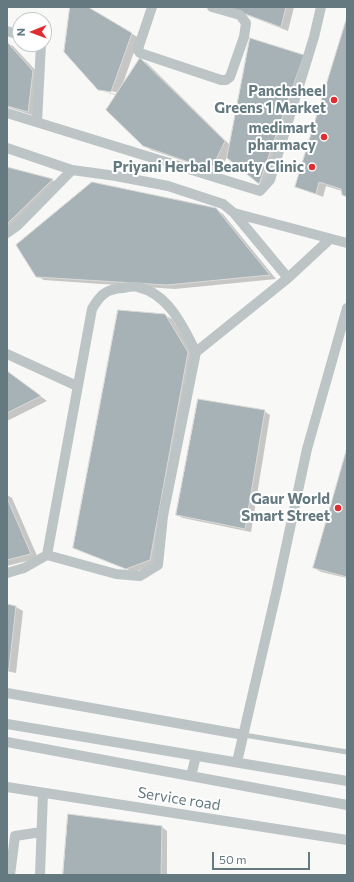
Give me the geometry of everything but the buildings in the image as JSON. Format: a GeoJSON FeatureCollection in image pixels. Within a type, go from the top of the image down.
{"type":"FeatureCollection","features":[{"type":"Feature","properties":{"kind":"street"},"geometry":{"type":"LineString","coordinates":[[152,7],[139,46],[138,50],[140,53],[221,80],[226,80],[230,76],[246,28],[246,23],[240,16],[212,7]]}},
{"type":"Feature","properties":{"kind":"street"},"geometry":{"type":"LineString","coordinates":[[7,113],[157,161],[260,191],[270,180],[314,37],[321,7]]}},
{"type":"Feature","properties":{"kind":"street"},"geometry":{"type":"LineString","coordinates":[[36,122],[40,52]]}},
{"type":"Feature","properties":{"kind":"street"},"geometry":{"type":"LineString","coordinates":[[7,148],[72,170],[116,176],[168,186],[212,199],[223,204],[234,213],[288,278]]}},
{"type":"Feature","properties":{"kind":"street"},"geometry":{"type":"LineString","coordinates":[[7,233],[17,226],[72,170]]}},
{"type":"Feature","properties":{"kind":"street"},"geometry":{"type":"LineString","coordinates":[[234,213],[347,243]]}},
{"type":"Feature","properties":{"kind":"street"},"geometry":{"type":"LineString","coordinates":[[7,573],[24,568],[47,555],[116,574],[134,576],[140,576],[158,565],[163,516],[196,352],[288,278],[330,239]]}},
{"type":"Feature","properties":{"kind":"street"},"geometry":{"type":"LineString","coordinates":[[47,555],[92,309],[100,295],[116,288],[138,287],[157,296],[174,312],[196,352]]}},
{"type":"Feature","properties":{"kind":"street"},"geometry":{"type":"LineString","coordinates":[[237,762],[307,449],[347,308]]}},
{"type":"Feature","properties":{"kind":"street"},"geometry":{"type":"LineString","coordinates":[[7,354],[77,386]]}},
{"type":"Feature","properties":{"kind":"street"},"geometry":{"type":"LineString","coordinates":[[7,694],[244,735]]}},
{"type":"Feature","properties":{"kind":"street"},"geometry":{"type":"LineString","coordinates":[[7,724],[347,781]]}},
{"type":"Feature","properties":{"kind":"street"},"geometry":{"type":"LineString","coordinates":[[7,742],[347,805]]}},
{"type":"Feature","properties":{"kind":"street"},"geometry":{"type":"LineString","coordinates":[[191,776],[196,756]]}},
{"type":"Feature","properties":{"kind":"street","name":"Service road"},"geometry":{"type":"LineString","coordinates":[[7,787],[347,840]]}},
{"type":"Feature","properties":{"kind":"street"},"geometry":{"type":"LineString","coordinates":[[40,875],[43,793]]}},
{"type":"Feature","properties":{"kind":"street"},"geometry":{"type":"LineString","coordinates":[[10,875],[15,836],[41,832]]}},
{"type":"Feature","properties":{"kind":"lane"},"geometry":{"type":"LineString","coordinates":[[244,735],[347,752]]}},
{"type":"Feature","properties":{"kind":"place","name":"Panchsheel Greens 1 Market"},"geometry":{"type":"Point","coordinates":[334,100]}},
{"type":"Feature","properties":{"kind":"place","name":"medimart pharmacy"},"geometry":{"type":"Point","coordinates":[324,137]}},
{"type":"Feature","properties":{"kind":"place","name":"Priyani Herbal Beauty Clinic"},"geometry":{"type":"Point","coordinates":[312,167]}},
{"type":"Feature","properties":{"kind":"place","name":"Gaur World Smart Street"},"geometry":{"type":"Point","coordinates":[338,508]}}]}
